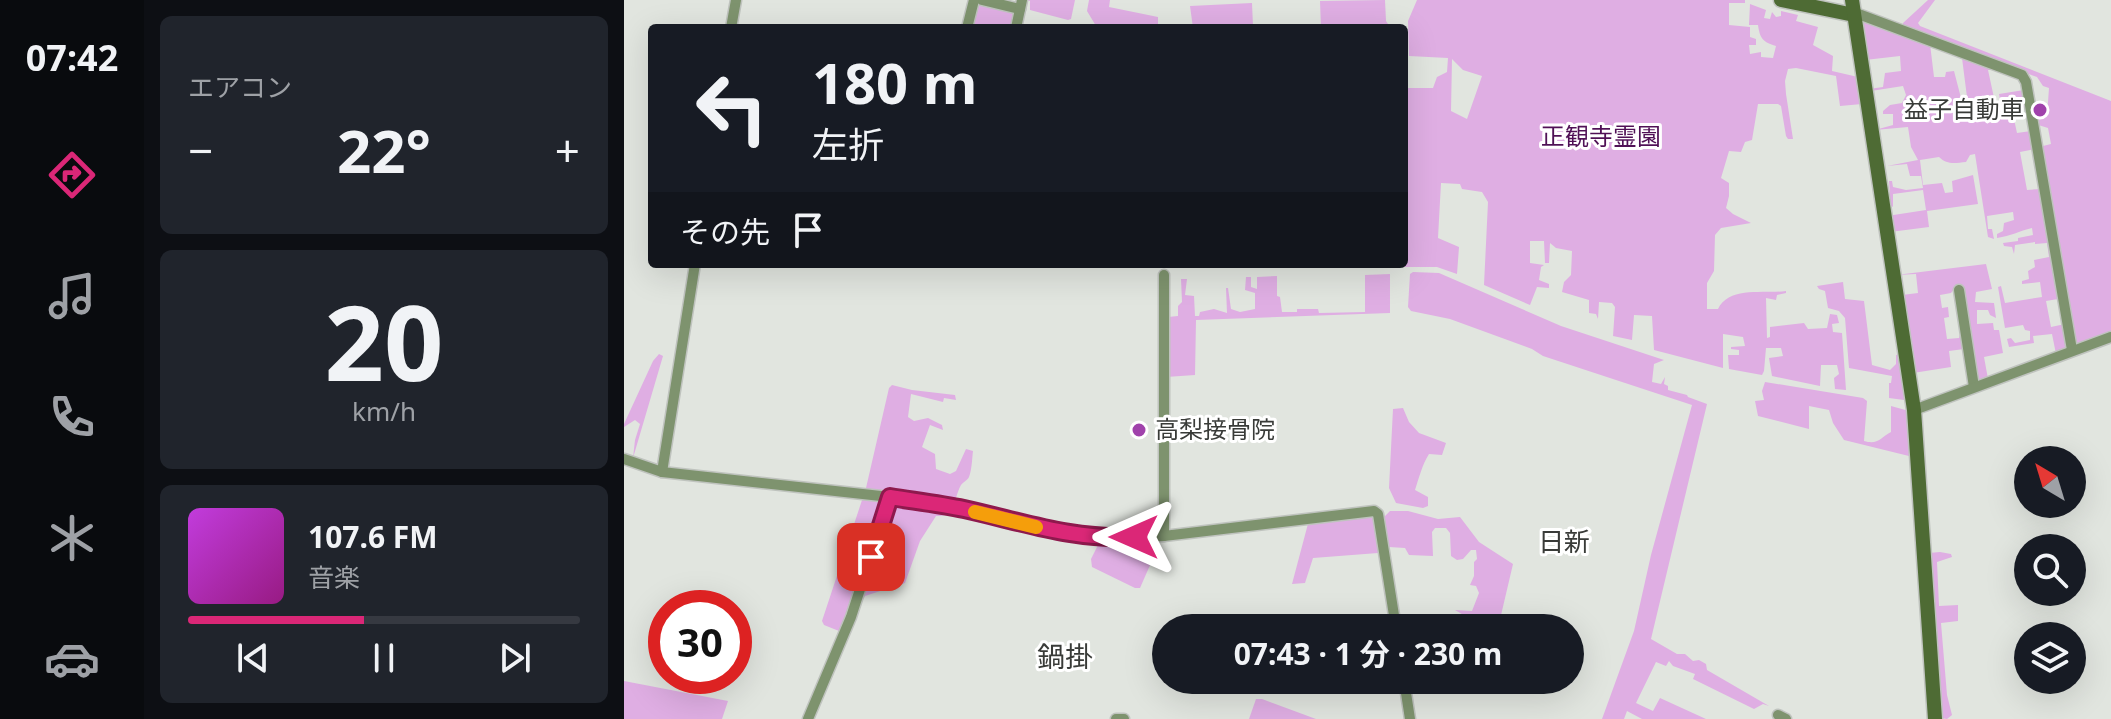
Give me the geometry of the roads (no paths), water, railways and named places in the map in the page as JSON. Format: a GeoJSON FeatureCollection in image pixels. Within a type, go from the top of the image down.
{"type":"FeatureCollection","features":[{"type":"Feature","properties":{"kind":"street"},"geometry":{"type":"LineString","coordinates":[[732,24],[736,0]]}},
{"type":"Feature","properties":{"kind":"street"},"geometry":{"type":"LineString","coordinates":[[968,24],[974,0]]}},
{"type":"Feature","properties":{"kind":"street"},"geometry":{"type":"LineString","coordinates":[[982,0],[1021,4],[1017,24]]}},
{"type":"Feature","properties":{"kind":"street"},"geometry":{"type":"LineString","coordinates":[[1789,1],[1853,9],[2022,75],[2026,82],[2072,350]]}},
{"type":"Feature","properties":{"kind":"street"},"geometry":{"type":"LineString","coordinates":[[1853,9],[1914,410],[1935,719]]}},
{"type":"Feature","properties":{"kind":"street"},"geometry":{"type":"LineString","coordinates":[[662,472],[694,268]]}},
{"type":"Feature","properties":{"kind":"street"},"geometry":{"type":"LineString","coordinates":[[1164,275],[1164,536]]}},
{"type":"Feature","properties":{"kind":"street"},"geometry":{"type":"LineString","coordinates":[[1959,290],[1974,387]]}},
{"type":"Feature","properties":{"kind":"street"},"geometry":{"type":"LineString","coordinates":[[1914,410],[2111,337]]}},
{"type":"Feature","properties":{"kind":"street"},"geometry":{"type":"LineString","coordinates":[[624,459],[662,472],[890,497],[960,509],[1072,535],[1104,538],[1164,536],[1374,511],[1378,514],[1394,614]]}},
{"type":"Feature","properties":{"kind":"street"},"geometry":{"type":"LineString","coordinates":[[808,719],[851,617],[890,497]]}},
{"type":"Feature","properties":{"kind":"street"},"geometry":{"type":"LineString","coordinates":[[1406,694],[1410,719]]}},
{"type":"Feature","properties":{"kind":"street"},"geometry":{"type":"LineString","coordinates":[[1116,719],[1124,719]]}},
{"type":"Feature","properties":{"kind":"place","name":"益子自動車"},"geometry":{"type":"Point","coordinates":[2040,110]}},
{"type":"Feature","properties":{"kind":"place","name":"高梨接骨院"},"geometry":{"type":"Point","coordinates":[1139,430]}},
{"type":"Feature","properties":{"kind":"district","name":"日新"},"geometry":{"type":"Point","coordinates":[1564,542]}},
{"type":"Feature","properties":{"kind":"district","name":"鍋掛"},"geometry":{"type":"Point","coordinates":[1065,657]}},
{"type":"Feature","properties":{"kind":"park label","name":"正観寺霊園"},"geometry":{"type":"Point","coordinates":[1601,137]}}]}
